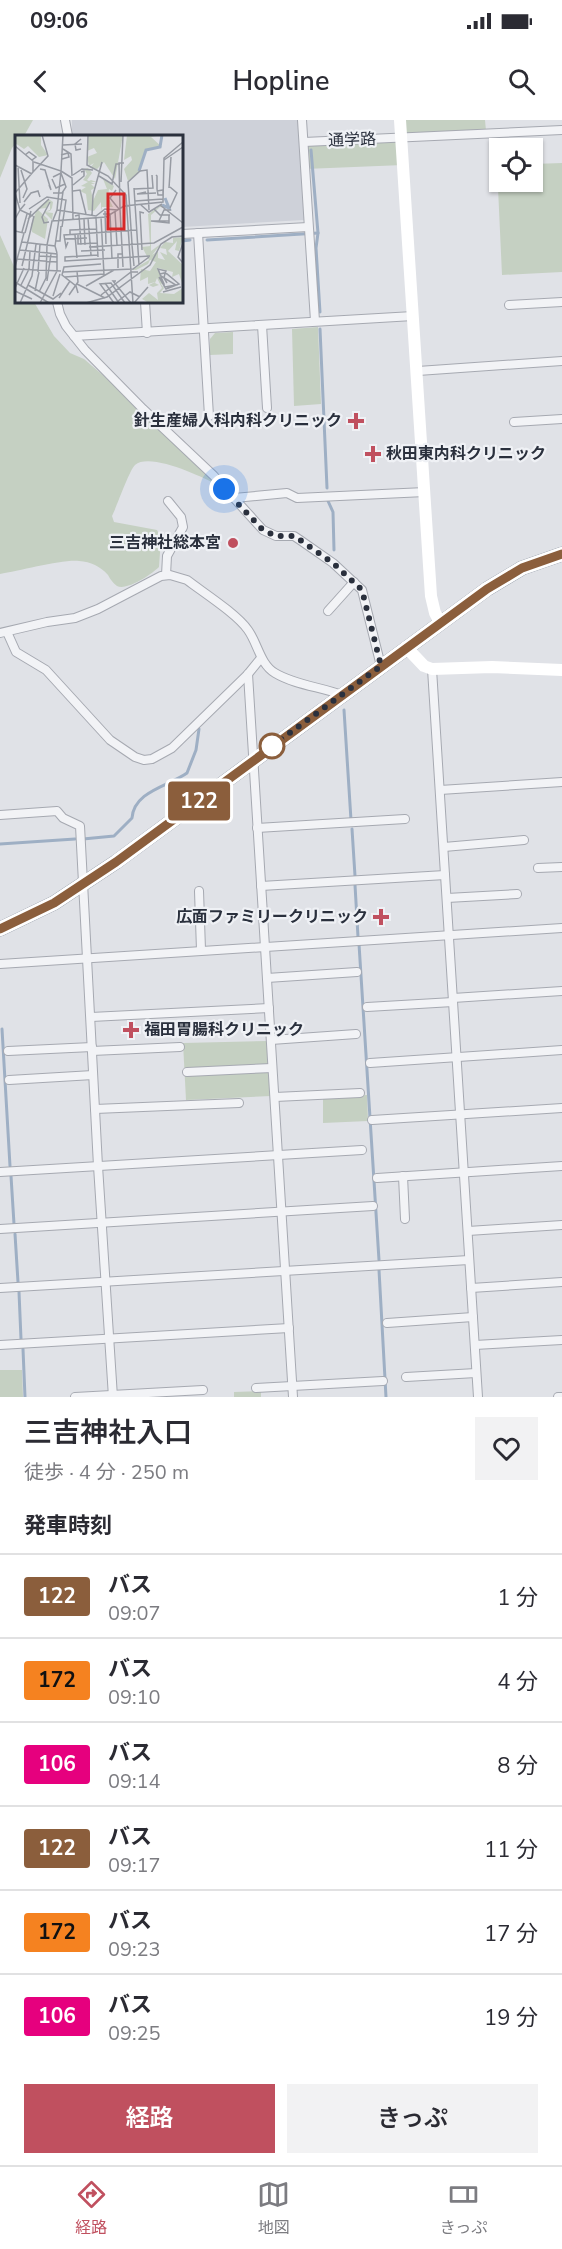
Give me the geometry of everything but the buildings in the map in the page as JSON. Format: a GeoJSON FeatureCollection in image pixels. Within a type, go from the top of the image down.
{"type":"FeatureCollection","features":[{"type":"Feature","properties":{"kind":"main road"},"geometry":{"type":"LineString","coordinates":[[0,929],[37,912],[83,885],[440,622],[505,577],[535,562],[562,554]]}},
{"type":"Feature","properties":{"kind":"street"},"geometry":{"type":"LineString","coordinates":[[65,120],[68,135]]}},
{"type":"Feature","properties":{"kind":"street"},"geometry":{"type":"LineString","coordinates":[[302,120],[315,321]]}},
{"type":"Feature","properties":{"kind":"street","name":"通学路"},"geometry":{"type":"LineString","coordinates":[[304,142],[401,132],[562,130]]}},
{"type":"Feature","properties":{"kind":"street"},"geometry":{"type":"LineString","coordinates":[[401,132],[431,596],[440,622]]}},
{"type":"Feature","properties":{"kind":"street"},"geometry":{"type":"LineString","coordinates":[[183,234],[308,232]]}},
{"type":"Feature","properties":{"kind":"street"},"geometry":{"type":"LineString","coordinates":[[198,233],[209,416]]}},
{"type":"Feature","properties":{"kind":"street"},"geometry":{"type":"LineString","coordinates":[[508,305],[562,302]]}},
{"type":"Feature","properties":{"kind":"street"},"geometry":{"type":"LineString","coordinates":[[57,303],[60,314],[85,351],[142,409],[214,476],[263,530],[276,536],[294,536],[333,563],[362,590],[381,666]]}},
{"type":"Feature","properties":{"kind":"street"},"geometry":{"type":"LineString","coordinates":[[145,303],[147,333]]}},
{"type":"Feature","properties":{"kind":"street"},"geometry":{"type":"LineString","coordinates":[[74,336],[413,316]]}},
{"type":"Feature","properties":{"kind":"street"},"geometry":{"type":"LineString","coordinates":[[262,325],[267,408]]}},
{"type":"Feature","properties":{"kind":"street"},"geometry":{"type":"LineString","coordinates":[[418,371],[562,361]]}},
{"type":"Feature","properties":{"kind":"street"},"geometry":{"type":"LineString","coordinates":[[514,422],[562,418]]}},
{"type":"Feature","properties":{"kind":"street"},"geometry":{"type":"LineString","coordinates":[[234,498],[286,493],[297,498],[425,492]]}},
{"type":"Feature","properties":{"kind":"street"},"geometry":{"type":"LineString","coordinates":[[166,575],[167,556],[183,527],[181,517],[168,501]]}},
{"type":"Feature","properties":{"kind":"street"},"geometry":{"type":"LineString","coordinates":[[261,658],[248,674],[172,748],[152,759],[144,759],[135,757],[110,740],[45,670],[16,652],[4,633],[47,622],[75,618],[98,609],[154,579],[166,575],[178,576],[187,580],[248,629],[261,658],[273,672],[342,695]]}},
{"type":"Feature","properties":{"kind":"street"},"geometry":{"type":"LineString","coordinates":[[328,611],[354,582]]}},
{"type":"Feature","properties":{"kind":"street"},"geometry":{"type":"LineString","coordinates":[[406,647],[423,666],[432,669],[492,667],[562,670]]}},
{"type":"Feature","properties":{"kind":"street"},"geometry":{"type":"LineString","coordinates":[[432,669],[478,1397]]}},
{"type":"Feature","properties":{"kind":"street"},"geometry":{"type":"LineString","coordinates":[[248,674],[293,1397]]}},
{"type":"Feature","properties":{"kind":"street"},"geometry":{"type":"LineString","coordinates":[[440,790],[562,782]]}},
{"type":"Feature","properties":{"kind":"street"},"geometry":{"type":"LineString","coordinates":[[0,815],[57,812],[63,818],[80,826],[101,1223],[107,1282],[113,1396]]}},
{"type":"Feature","properties":{"kind":"street"},"geometry":{"type":"LineString","coordinates":[[258,828],[405,819]]}},
{"type":"Feature","properties":{"kind":"street"},"geometry":{"type":"LineString","coordinates":[[444,847],[525,840]]}},
{"type":"Feature","properties":{"kind":"street"},"geometry":{"type":"LineString","coordinates":[[538,868],[562,867]]}},
{"type":"Feature","properties":{"kind":"street"},"geometry":{"type":"LineString","coordinates":[[261,886],[445,875]]}},
{"type":"Feature","properties":{"kind":"street"},"geometry":{"type":"LineString","coordinates":[[199,891],[201,950]]}},
{"type":"Feature","properties":{"kind":"street"},"geometry":{"type":"LineString","coordinates":[[447,898],[517,894]]}},
{"type":"Feature","properties":{"kind":"street"},"geometry":{"type":"LineString","coordinates":[[0,964],[562,928]]}},
{"type":"Feature","properties":{"kind":"street"},"geometry":{"type":"LineString","coordinates":[[267,978],[357,972]]}},
{"type":"Feature","properties":{"kind":"street"},"geometry":{"type":"LineString","coordinates":[[367,1007],[562,991]]}},
{"type":"Feature","properties":{"kind":"street"},"geometry":{"type":"LineString","coordinates":[[90,1017],[269,1008]]}},
{"type":"Feature","properties":{"kind":"street"},"geometry":{"type":"LineString","coordinates":[[271,1040],[356,1034]]}},
{"type":"Feature","properties":{"kind":"street"},"geometry":{"type":"LineString","coordinates":[[8,1051],[180,1047]]}},
{"type":"Feature","properties":{"kind":"street"},"geometry":{"type":"LineString","coordinates":[[370,1063],[562,1050]]}},
{"type":"Feature","properties":{"kind":"street"},"geometry":{"type":"LineString","coordinates":[[187,1072],[272,1068]]}},
{"type":"Feature","properties":{"kind":"street"},"geometry":{"type":"LineString","coordinates":[[9,1080],[93,1075]]}},
{"type":"Feature","properties":{"kind":"street"},"geometry":{"type":"LineString","coordinates":[[275,1097],[360,1093]]}},
{"type":"Feature","properties":{"kind":"street"},"geometry":{"type":"LineString","coordinates":[[95,1109],[239,1103]]}},
{"type":"Feature","properties":{"kind":"street"},"geometry":{"type":"LineString","coordinates":[[372,1120],[562,1108]]}},
{"type":"Feature","properties":{"kind":"street"},"geometry":{"type":"LineString","coordinates":[[0,1172],[362,1150]]}},
{"type":"Feature","properties":{"kind":"street"},"geometry":{"type":"LineString","coordinates":[[377,1178],[562,1166]]}},
{"type":"Feature","properties":{"kind":"street"},"geometry":{"type":"LineString","coordinates":[[403,1176],[405,1219]]}},
{"type":"Feature","properties":{"kind":"street"},"geometry":{"type":"LineString","coordinates":[[0,1229],[373,1206]]}},
{"type":"Feature","properties":{"kind":"street"},"geometry":{"type":"LineString","coordinates":[[468,1231],[562,1225]]}},
{"type":"Feature","properties":{"kind":"street"},"geometry":{"type":"LineString","coordinates":[[0,1288],[470,1260]]}},
{"type":"Feature","properties":{"kind":"street"},"geometry":{"type":"LineString","coordinates":[[471,1288],[562,1282]]}},
{"type":"Feature","properties":{"kind":"street"},"geometry":{"type":"LineString","coordinates":[[387,1323],[473,1317]]}},
{"type":"Feature","properties":{"kind":"street"},"geometry":{"type":"LineString","coordinates":[[0,1345],[289,1328]]}},
{"type":"Feature","properties":{"kind":"street"},"geometry":{"type":"LineString","coordinates":[[475,1346],[562,1340]]}},
{"type":"Feature","properties":{"kind":"street"},"geometry":{"type":"LineString","coordinates":[[406,1377],[476,1373]]}},
{"type":"Feature","properties":{"kind":"street"},"geometry":{"type":"LineString","coordinates":[[256,1388],[383,1381]]}},
{"type":"Feature","properties":{"kind":"street"},"geometry":{"type":"LineString","coordinates":[[75,1397],[203,1390]]}},
{"type":"Feature","properties":{"kind":"shaded area"},"geometry":{"type":"Polygon","coordinates":[[[72,120],[298,120],[304,220],[183,227],[183,135],[72,135],[72,120]]]}},
{"type":"Feature","properties":{"kind":"green space"},"geometry":{"type":"Polygon","coordinates":[[[0,120],[33,120],[25,135],[15,135],[15,144],[0,178],[0,120]]]}},
{"type":"Feature","properties":{"kind":"green space"},"geometry":{"type":"Polygon","coordinates":[[[400,120],[485,120],[486,131],[401,139],[400,120]]]}},
{"type":"Feature","properties":{"kind":"green space"},"geometry":{"type":"Polygon","coordinates":[[[401,139],[403,165],[305,169],[303,140],[401,139]]]}},
{"type":"Feature","properties":{"kind":"green space"},"geometry":{"type":"Polygon","coordinates":[[[562,163],[562,272],[502,275],[498,192],[543,192],[543,164],[562,163]]]}},
{"type":"Feature","properties":{"kind":"green space"},"geometry":{"type":"Polygon","coordinates":[[[0,235],[15,269],[15,303],[35,303],[54,336],[70,353],[84,359],[119,389],[159,430],[213,477],[217,485],[164,464],[142,462],[135,465],[112,516],[114,522],[157,530],[161,538],[159,567],[133,584],[117,586],[98,567],[79,561],[52,563],[0,574],[0,235]]]}},
{"type":"Feature","properties":{"kind":"green space"},"geometry":{"type":"Polygon","coordinates":[[[318,327],[321,404],[294,406],[292,329],[318,327]]]}},
{"type":"Feature","properties":{"kind":"green space"},"geometry":{"type":"Polygon","coordinates":[[[233,332],[233,354],[210,355],[210,339],[215,333],[233,332]]]}},
{"type":"Feature","properties":{"kind":"green space"},"geometry":{"type":"Polygon","coordinates":[[[268,1041],[271,1096],[186,1100],[183,1043],[268,1041]]]}},
{"type":"Feature","properties":{"kind":"green space"},"geometry":{"type":"Polygon","coordinates":[[[367,1095],[368,1121],[323,1123],[323,1097],[367,1095]]]}},
{"type":"Feature","properties":{"kind":"green space"},"geometry":{"type":"Polygon","coordinates":[[[0,1370],[22,1370],[23,1397],[0,1397],[0,1370]]]}},
{"type":"Feature","properties":{"kind":"green space"},"geometry":{"type":"Polygon","coordinates":[[[261,1391],[261,1397],[234,1397],[234,1392],[261,1391]]]}},
{"type":"Feature","properties":{"kind":"waterway"},"geometry":{"type":"LineString","coordinates":[[311,150],[318,233],[316,248],[320,312]]}},
{"type":"Feature","properties":{"kind":"waterway"},"geometry":{"type":"LineString","coordinates":[[207,240],[318,233]]}},
{"type":"Feature","properties":{"kind":"waterway"},"geometry":{"type":"LineString","coordinates":[[183,241],[190,240]]}},
{"type":"Feature","properties":{"kind":"waterway"},"geometry":{"type":"LineString","coordinates":[[320,329],[327,488]]}},
{"type":"Feature","properties":{"kind":"waterway"},"geometry":{"type":"LineString","coordinates":[[328,501],[333,512],[334,550]]}},
{"type":"Feature","properties":{"kind":"waterway"},"geometry":{"type":"LineString","coordinates":[[344,710],[351,820]]}},
{"type":"Feature","properties":{"kind":"waterway"},"geometry":{"type":"LineString","coordinates":[[83,839],[114,836],[132,818],[139,801],[154,790],[187,773],[196,750],[199,729]]}},
{"type":"Feature","properties":{"kind":"waterway"},"geometry":{"type":"LineString","coordinates":[[352,829],[355,876]]}},
{"type":"Feature","properties":{"kind":"waterway"},"geometry":{"type":"LineString","coordinates":[[0,844],[75,839]]}},
{"type":"Feature","properties":{"kind":"waterway"},"geometry":{"type":"LineString","coordinates":[[355,885],[358,937]]}},
{"type":"Feature","properties":{"kind":"waterway"},"geometry":{"type":"LineString","coordinates":[[359,944],[379,1260]]}},
{"type":"Feature","properties":{"kind":"waterway"},"geometry":{"type":"LineString","coordinates":[[2,1029],[10,1166]]}},
{"type":"Feature","properties":{"kind":"waterway"},"geometry":{"type":"LineString","coordinates":[[11,1176],[14,1224]]}},
{"type":"Feature","properties":{"kind":"waterway"},"geometry":{"type":"LineString","coordinates":[[15,1234],[18,1282]]}},
{"type":"Feature","properties":{"kind":"waterway"},"geometry":{"type":"LineString","coordinates":[[379,1270],[386,1397]]}},
{"type":"Feature","properties":{"kind":"waterway"},"geometry":{"type":"LineString","coordinates":[[19,1292],[21,1339]]}},
{"type":"Feature","properties":{"kind":"waterway"},"geometry":{"type":"LineString","coordinates":[[23,1349],[25,1397]]}},
{"type":"Feature","properties":{"kind":"bus line","name":"122"},"geometry":{"type":"LineString","coordinates":[[0,929],[54,903],[116,862],[487,589],[522,568],[562,554]]}},
{"type":"Feature","properties":{"kind":"place","name":"針生産婦人科内科クリニック"},"geometry":{"type":"Point","coordinates":[356,421]}},
{"type":"Feature","properties":{"kind":"place","name":"秋田東内科クリニック"},"geometry":{"type":"Point","coordinates":[373,454]}},
{"type":"Feature","properties":{"kind":"place","name":"三吉神社総本宮"},"geometry":{"type":"Point","coordinates":[233,543]}},
{"type":"Feature","properties":{"kind":"place","name":"広面ファミリークリニック"},"geometry":{"type":"Point","coordinates":[381,917]}},
{"type":"Feature","properties":{"kind":"place","name":"福田胃腸科クリニック"},"geometry":{"type":"Point","coordinates":[131,1030]}},
{"type":"Feature","properties":{"kind":"route"},"geometry":{"type":"LineString","coordinates":[[224,489],[263,530],[276,536],[294,536],[333,563],[362,590],[381,666],[272,746]]}}]}
